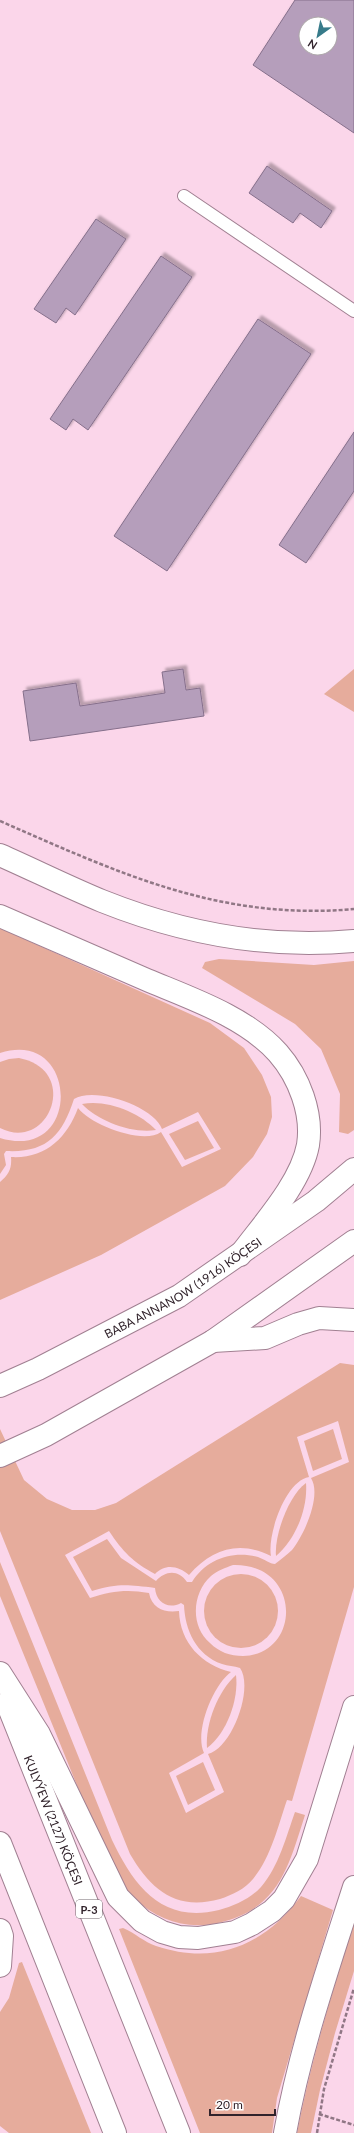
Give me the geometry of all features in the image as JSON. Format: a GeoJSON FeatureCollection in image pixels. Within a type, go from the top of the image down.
{"type":"FeatureCollection","features":[{"type":"Feature","properties":{"kind":"main road"},"geometry":{"type":"LineString","coordinates":[[0,855],[103,901],[190,929],[243,940],[296,943],[354,941]]}},
{"type":"Feature","properties":{"kind":"main road"},"geometry":{"type":"LineString","coordinates":[[0,916],[217,1010],[262,1039],[278,1053],[292,1072],[301,1089],[306,1109],[308,1145],[302,1164],[291,1186],[240,1255]]}},
{"type":"Feature","properties":{"kind":"main road","name":"BABA ANNANOW (1916) KÖÇESI"},"geometry":{"type":"LineString","coordinates":[[0,1386],[38,1370],[179,1296],[316,1201],[354,1169]]}},
{"type":"Feature","properties":{"kind":"main road"},"geometry":{"type":"LineString","coordinates":[[0,1456],[46,1435],[214,1341],[354,1241]]}},
{"type":"Feature","properties":{"kind":"main road"},"geometry":{"type":"LineString","coordinates":[[214,1341],[265,1338],[298,1324],[319,1318],[354,1320]]}},
{"type":"Feature","properties":{"kind":"main road"},"geometry":{"type":"LineString","coordinates":[[0,1673],[39,1734],[118,1897],[142,1922],[162,1932],[178,1937],[198,1938],[235,1932],[265,1916],[284,1900],[307,1859],[354,1708]]}},
{"type":"Feature","properties":{"kind":"main road","name":"KULYÝEW (2127) KÖÇESI"},"geometry":{"type":"LineString","coordinates":[[0,1685],[179,2133]]}},
{"type":"Feature","properties":{"kind":"main road"},"geometry":{"type":"LineString","coordinates":[[0,1843],[115,2133]]}},
{"type":"Feature","properties":{"kind":"main road"},"geometry":{"type":"LineString","coordinates":[[285,2133],[291,2100],[309,2028],[354,1887]]}},
{"type":"Feature","properties":{"kind":"main road"},"geometry":{"type":"LineString","coordinates":[[0,1930],[2,1936],[0,1966]]}},
{"type":"Feature","properties":{"kind":"lane"},"geometry":{"type":"LineString","coordinates":[[184,196],[354,312]]}},
{"type":"Feature","properties":{"kind":"path"},"geometry":{"type":"LineString","coordinates":[[0,821],[108,867],[193,896],[220,903],[274,910],[323,911],[354,909]]}},
{"type":"Feature","properties":{"kind":"path"},"geometry":{"type":"LineString","coordinates":[[317,2133],[324,2089],[354,1988]]}},
{"type":"Feature","properties":{"kind":"path"},"geometry":{"type":"LineString","coordinates":[[319,2114],[354,2125]]}},
{"type":"Feature","properties":{"kind":"shaded area"},"geometry":{"type":"Polygon","coordinates":[[[354,669],[354,712],[324,694],[354,669]]]}},
{"type":"Feature","properties":{"kind":"shaded area"},"geometry":{"type":"Polygon","coordinates":[[[0,928],[210,1023],[244,1048],[262,1075],[271,1097],[272,1117],[267,1134],[253,1157],[225,1186],[101,1255],[0,1300],[0,1182],[6,1177],[9,1171],[11,1157],[23,1157],[34,1154],[53,1144],[68,1129],[78,1108],[94,1121],[130,1135],[153,1135],[161,1132],[182,1167],[221,1149],[198,1112],[162,1129],[157,1121],[148,1113],[122,1100],[95,1095],[83,1096],[74,1099],[64,1123],[50,1140],[32,1149],[6,1151],[4,1154],[6,1165],[0,1174],[0,1138],[27,1140],[46,1132],[57,1115],[61,1095],[57,1075],[45,1059],[26,1050],[0,1053],[0,928]]]}},
{"type":"Feature","properties":{"kind":"shaded area"},"geometry":{"type":"Polygon","coordinates":[[[219,959],[314,965],[354,961],[354,1130],[348,1134],[339,1132],[340,1094],[321,1049],[295,1024],[202,968],[205,962],[219,959]]]}},
{"type":"Feature","properties":{"kind":"shaded area"},"geometry":{"type":"Polygon","coordinates":[[[19,1058],[38,1065],[49,1078],[53,1092],[51,1107],[44,1120],[32,1129],[17,1133],[0,1128],[0,1062],[19,1058]]]}},
{"type":"Feature","properties":{"kind":"shaded area"},"geometry":{"type":"Polygon","coordinates":[[[101,1103],[122,1108],[141,1118],[156,1130],[137,1130],[116,1125],[97,1116],[82,1104],[101,1103]]]}},
{"type":"Feature","properties":{"kind":"shaded area"},"geometry":{"type":"Polygon","coordinates":[[[198,1121],[214,1148],[185,1160],[169,1134],[198,1121]]]}},
{"type":"Feature","properties":{"kind":"shaded area"},"geometry":{"type":"Polygon","coordinates":[[[340,1363],[354,1365],[354,1587],[292,1801],[287,1800],[265,1861],[253,1879],[238,1891],[220,1899],[204,1902],[190,1902],[178,1900],[166,1894],[147,1878],[130,1854],[0,1531],[0,1429],[24,1480],[47,1499],[72,1510],[95,1510],[116,1503],[340,1363]],[[338,1421],[297,1437],[309,1477],[300,1481],[292,1488],[285,1498],[275,1523],[270,1547],[271,1556],[259,1551],[237,1548],[217,1553],[198,1566],[189,1575],[172,1567],[163,1568],[155,1574],[129,1556],[109,1531],[65,1555],[90,1598],[119,1591],[149,1593],[153,1603],[160,1609],[179,1611],[183,1633],[194,1651],[211,1664],[220,1669],[231,1672],[224,1678],[218,1687],[203,1722],[201,1733],[204,1753],[169,1773],[186,1813],[224,1792],[208,1754],[217,1749],[225,1741],[232,1729],[242,1702],[244,1677],[240,1668],[222,1664],[213,1660],[199,1648],[187,1624],[184,1605],[181,1603],[172,1606],[160,1601],[155,1588],[124,1585],[92,1591],[73,1557],[107,1539],[121,1558],[156,1581],[167,1573],[176,1573],[187,1582],[192,1582],[205,1567],[212,1562],[230,1556],[249,1555],[275,1564],[292,1550],[302,1535],[313,1505],[314,1486],[311,1478],[349,1462],[338,1421]],[[233,1565],[216,1572],[205,1583],[197,1600],[196,1610],[199,1628],[213,1646],[225,1653],[243,1656],[262,1651],[276,1641],[284,1626],[286,1609],[282,1592],[272,1578],[256,1568],[233,1565]]]}},
{"type":"Feature","properties":{"kind":"shaded area"},"geometry":{"type":"Polygon","coordinates":[[[333,1429],[342,1459],[313,1471],[304,1441],[333,1429]]]}},
{"type":"Feature","properties":{"kind":"shaded area"},"geometry":{"type":"Polygon","coordinates":[[[306,1483],[303,1513],[295,1532],[276,1556],[277,1537],[284,1516],[294,1497],[306,1483]]]}},
{"type":"Feature","properties":{"kind":"shaded area"},"geometry":{"type":"Polygon","coordinates":[[[0,1562],[112,1840],[130,1872],[140,1886],[152,1898],[166,1906],[181,1911],[199,1913],[219,1910],[242,1902],[261,1887],[273,1870],[295,1812],[305,1815],[293,1852],[278,1884],[268,1897],[255,1908],[239,1917],[218,1923],[206,1925],[184,1924],[173,1922],[153,1913],[135,1899],[126,1888],[109,1860],[94,1828],[0,1596],[0,1562]]]}},
{"type":"Feature","properties":{"kind":"shaded area"},"geometry":{"type":"Polygon","coordinates":[[[241,1574],[255,1577],[267,1585],[275,1597],[278,1611],[275,1625],[267,1637],[255,1645],[241,1648],[227,1645],[215,1637],[207,1625],[204,1611],[207,1597],[215,1585],[227,1577],[241,1574]]]}},
{"type":"Feature","properties":{"kind":"shaded area"},"geometry":{"type":"Polygon","coordinates":[[[236,1675],[236,1694],[230,1715],[220,1734],[207,1748],[208,1729],[214,1708],[224,1690],[236,1675]]]}},
{"type":"Feature","properties":{"kind":"shaded area"},"geometry":{"type":"Polygon","coordinates":[[[203,1762],[215,1790],[188,1805],[176,1776],[203,1762]]]}},
{"type":"Feature","properties":{"kind":"shaded area"},"geometry":{"type":"Polygon","coordinates":[[[301,1896],[333,1910],[277,2098],[272,2133],[200,2133],[119,1929],[123,1928],[132,1932],[156,1946],[178,1952],[199,1954],[219,1952],[238,1947],[255,1939],[272,1927],[287,1913],[301,1896]]]}},
{"type":"Feature","properties":{"kind":"shaded area"},"geometry":{"type":"Polygon","coordinates":[[[354,1923],[354,1971],[335,2033],[320,2090],[311,2133],[297,2133],[322,2027],[354,1923]]]}},
{"type":"Feature","properties":{"kind":"shaded area"},"geometry":{"type":"Polygon","coordinates":[[[22,1962],[91,2133],[9,2133],[0,2126],[0,2012],[9,1998],[19,1963],[22,1962]]]}},
{"type":"Feature","properties":{"kind":"building"},"geometry":{"type":"Polygon","coordinates":[[[295,0],[354,0],[354,133],[253,65],[295,0]]]}},
{"type":"Feature","properties":{"kind":"building"},"geometry":{"type":"Polygon","coordinates":[[[267,166],[332,211],[321,228],[300,213],[293,223],[249,193],[267,166]]]}},
{"type":"Feature","properties":{"kind":"building"},"geometry":{"type":"Polygon","coordinates":[[[96,219],[126,239],[75,315],[66,308],[56,323],[34,309],[96,219]]]}},
{"type":"Feature","properties":{"kind":"building"},"geometry":{"type":"Polygon","coordinates":[[[161,256],[192,277],[88,430],[73,419],[66,430],[50,419],[161,256]]]}},
{"type":"Feature","properties":{"kind":"building"},"geometry":{"type":"Polygon","coordinates":[[[258,319],[311,354],[167,571],[114,536],[258,319]]]}},
{"type":"Feature","properties":{"kind":"building"},"geometry":{"type":"Polygon","coordinates":[[[354,432],[354,491],[306,563],[279,545],[354,432]]]}},
{"type":"Feature","properties":{"kind":"building"},"geometry":{"type":"Polygon","coordinates":[[[183,669],[186,690],[200,688],[204,716],[30,741],[23,691],[76,683],[80,706],[165,693],[162,672],[183,669]]]}}]}
